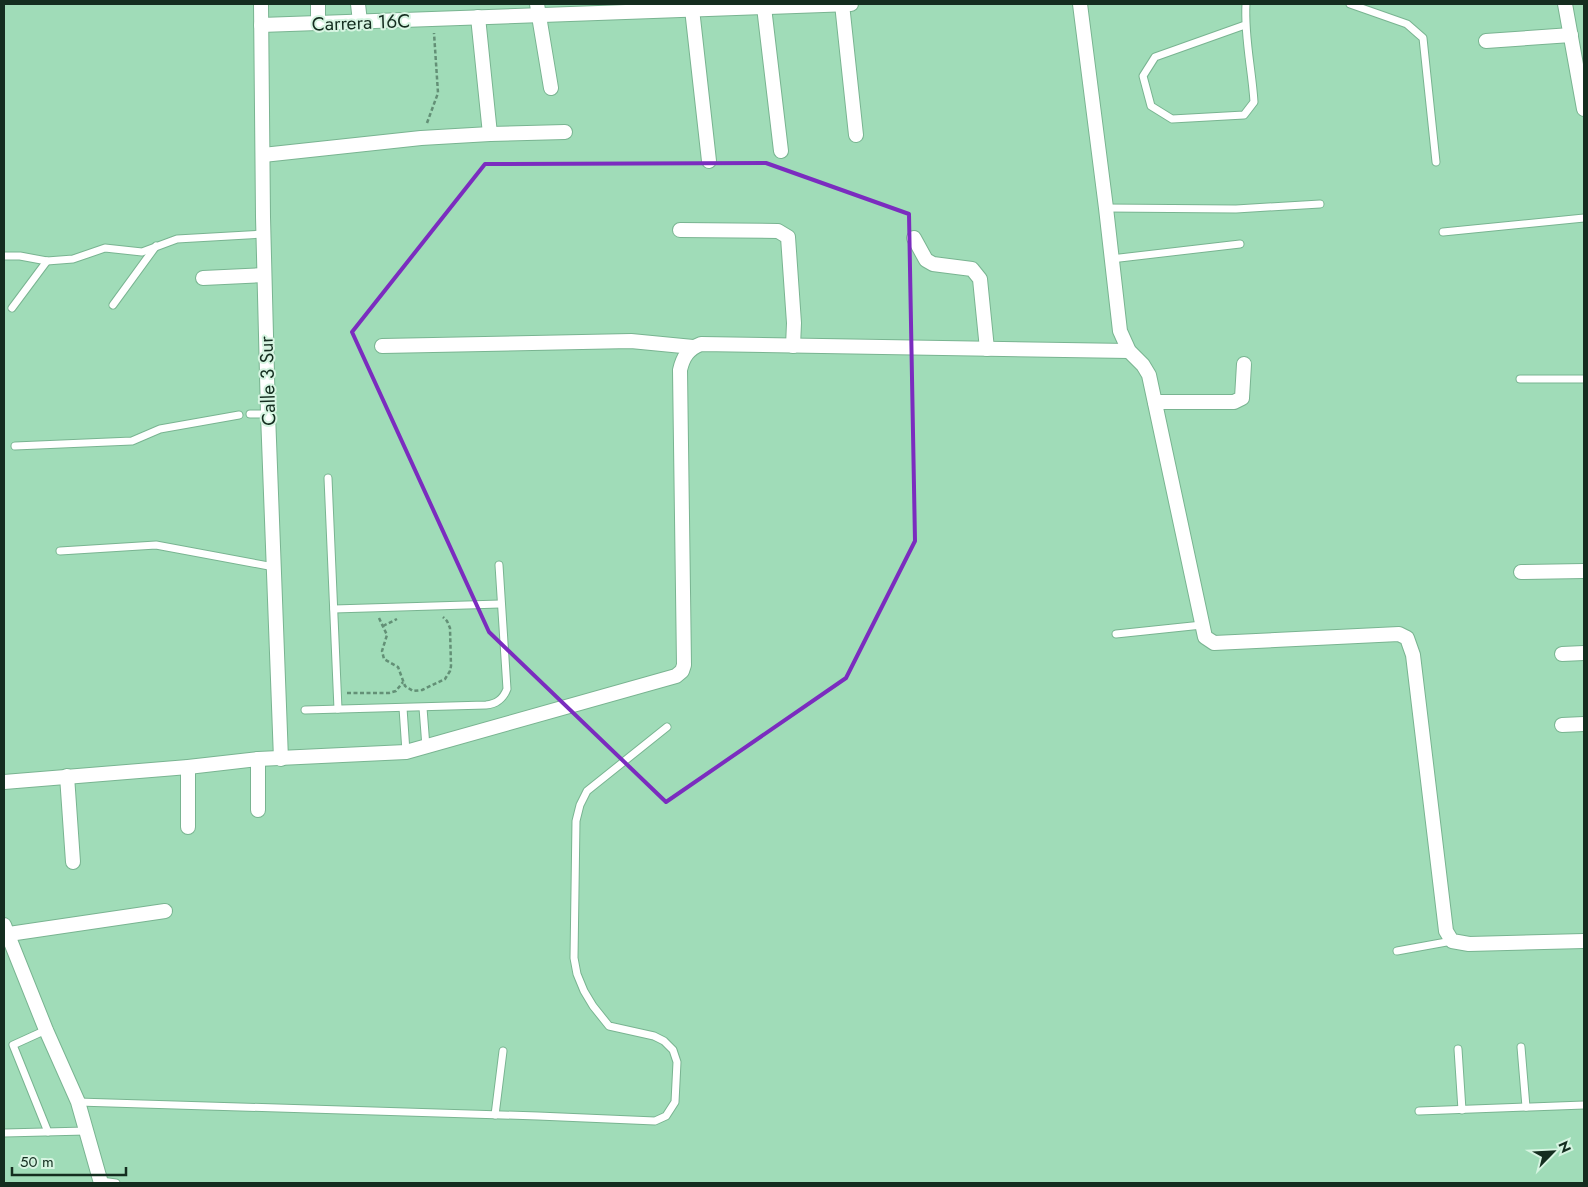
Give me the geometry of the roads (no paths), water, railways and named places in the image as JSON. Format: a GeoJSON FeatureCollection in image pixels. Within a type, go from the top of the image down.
{"type":"FeatureCollection","features":[{"type":"Feature","properties":{"kind":"street","name":"Calle 3 Sur"},"geometry":{"type":"LineString","coordinates":[[261,4],[264,275],[282,759]]}},
{"type":"Feature","properties":{"kind":"street"},"geometry":{"type":"LineString","coordinates":[[318,4],[318,23]]}},
{"type":"Feature","properties":{"kind":"street"},"geometry":{"type":"LineString","coordinates":[[358,4],[360,22]]}},
{"type":"Feature","properties":{"kind":"street"},"geometry":{"type":"LineString","coordinates":[[842,4],[856,135]]}},
{"type":"Feature","properties":{"kind":"street","name":"Carrera 16C"},"geometry":{"type":"LineString","coordinates":[[261,25],[478,17],[538,9],[660,7],[692,9],[770,5],[850,4]]}},
{"type":"Feature","properties":{"kind":"street"},"geometry":{"type":"LineString","coordinates":[[1080,4],[1120,331],[1129,351],[1149,374],[1205,637],[1214,643],[1399,634],[1407,638],[1413,655],[1446,931],[1452,941],[1469,944],[1584,941]]}},
{"type":"Feature","properties":{"kind":"street"},"geometry":{"type":"LineString","coordinates":[[1565,4],[1581,75],[1584,109]]}},
{"type":"Feature","properties":{"kind":"street"},"geometry":{"type":"LineString","coordinates":[[770,5],[781,151]]}},
{"type":"Feature","properties":{"kind":"street"},"geometry":{"type":"LineString","coordinates":[[538,9],[551,88]]}},
{"type":"Feature","properties":{"kind":"street"},"geometry":{"type":"LineString","coordinates":[[692,9],[709,162]]}},
{"type":"Feature","properties":{"kind":"street"},"geometry":{"type":"LineString","coordinates":[[478,17],[490,134]]}},
{"type":"Feature","properties":{"kind":"street"},"geometry":{"type":"LineString","coordinates":[[1486,40],[1571,35]]}},
{"type":"Feature","properties":{"kind":"street"},"geometry":{"type":"LineString","coordinates":[[263,155],[421,138],[565,132]]}},
{"type":"Feature","properties":{"kind":"street"},"geometry":{"type":"LineString","coordinates":[[680,230],[778,230],[788,237],[794,324],[793,346]]}},
{"type":"Feature","properties":{"kind":"street"},"geometry":{"type":"LineString","coordinates":[[914,238],[926,260],[933,264],[972,269],[980,280],[987,349]]}},
{"type":"Feature","properties":{"kind":"street"},"geometry":{"type":"LineString","coordinates":[[203,278],[264,275]]}},
{"type":"Feature","properties":{"kind":"street"},"geometry":{"type":"LineString","coordinates":[[382,346],[631,341],[693,347]]}},
{"type":"Feature","properties":{"kind":"street"},"geometry":{"type":"LineString","coordinates":[[4,782],[188,767],[258,759],[406,752],[676,676],[682,671],[684,664],[680,370],[682,360],[693,347],[701,344],[1129,351]]}},
{"type":"Feature","properties":{"kind":"street"},"geometry":{"type":"LineString","coordinates":[[1155,402],[1234,402],[1242,398],[1244,364]]}},
{"type":"Feature","properties":{"kind":"street"},"geometry":{"type":"LineString","coordinates":[[1520,572],[1584,571]]}},
{"type":"Feature","properties":{"kind":"street"},"geometry":{"type":"LineString","coordinates":[[1562,654],[1584,653]]}},
{"type":"Feature","properties":{"kind":"street"},"geometry":{"type":"LineString","coordinates":[[1562,725],[1584,724]]}},
{"type":"Feature","properties":{"kind":"street"},"geometry":{"type":"LineString","coordinates":[[258,759],[258,810]]}},
{"type":"Feature","properties":{"kind":"street"},"geometry":{"type":"LineString","coordinates":[[188,767],[188,827]]}},
{"type":"Feature","properties":{"kind":"street"},"geometry":{"type":"LineString","coordinates":[[67,776],[72,862]]}},
{"type":"Feature","properties":{"kind":"street"},"geometry":{"type":"LineString","coordinates":[[101,1182],[78,1102],[46,1030],[6,929],[165,911]]}},
{"type":"Feature","properties":{"kind":"lane"},"geometry":{"type":"LineString","coordinates":[[1245,25],[1155,57],[1142,76],[1150,106],[1172,119],[1244,115],[1254,102],[1245,25],[1246,4]]}},
{"type":"Feature","properties":{"kind":"lane"},"geometry":{"type":"LineString","coordinates":[[1350,4],[1407,24],[1423,38],[1436,162]]}},
{"type":"Feature","properties":{"kind":"lane"},"geometry":{"type":"LineString","coordinates":[[1106,208],[1236,209],[1320,204]]}},
{"type":"Feature","properties":{"kind":"lane"},"geometry":{"type":"LineString","coordinates":[[1443,232],[1584,218]]}},
{"type":"Feature","properties":{"kind":"lane"},"geometry":{"type":"LineString","coordinates":[[4,256],[20,256],[47,261],[73,259],[104,248],[142,252],[177,239],[263,234]]}},
{"type":"Feature","properties":{"kind":"lane"},"geometry":{"type":"LineString","coordinates":[[1111,259],[1240,244]]}},
{"type":"Feature","properties":{"kind":"lane"},"geometry":{"type":"LineString","coordinates":[[113,306],[156,246]]}},
{"type":"Feature","properties":{"kind":"lane"},"geometry":{"type":"LineString","coordinates":[[12,308],[47,261]]}},
{"type":"Feature","properties":{"kind":"lane"},"geometry":{"type":"LineString","coordinates":[[1520,378],[1584,378]]}},
{"type":"Feature","properties":{"kind":"lane"},"geometry":{"type":"LineString","coordinates":[[250,414],[268,414]]}},
{"type":"Feature","properties":{"kind":"lane"},"geometry":{"type":"LineString","coordinates":[[15,446],[132,441],[160,429],[239,415]]}},
{"type":"Feature","properties":{"kind":"lane"},"geometry":{"type":"LineString","coordinates":[[328,478],[338,710]]}},
{"type":"Feature","properties":{"kind":"lane"},"geometry":{"type":"LineString","coordinates":[[60,552],[156,545],[274,567]]}},
{"type":"Feature","properties":{"kind":"lane"},"geometry":{"type":"LineString","coordinates":[[306,710],[492,705],[502,699],[507,689],[498,565]]}},
{"type":"Feature","properties":{"kind":"lane"},"geometry":{"type":"LineString","coordinates":[[334,609],[500,604]]}},
{"type":"Feature","properties":{"kind":"lane"},"geometry":{"type":"LineString","coordinates":[[1116,634],[1202,624]]}},
{"type":"Feature","properties":{"kind":"lane"},"geometry":{"type":"LineString","coordinates":[[403,708],[406,752]]}},
{"type":"Feature","properties":{"kind":"lane"},"geometry":{"type":"LineString","coordinates":[[423,708],[426,747]]}},
{"type":"Feature","properties":{"kind":"lane"},"geometry":{"type":"LineString","coordinates":[[78,1102],[655,1121],[666,1116],[675,1102],[677,1062],[673,1050],[654,1036],[609,1026],[584,991],[577,974],[574,958],[576,821],[580,805],[588,791],[667,727]]}},
{"type":"Feature","properties":{"kind":"lane"},"geometry":{"type":"LineString","coordinates":[[1396,951],[1452,941]]}},
{"type":"Feature","properties":{"kind":"lane"},"geometry":{"type":"LineString","coordinates":[[46,1030],[13,1046],[48,1132]]}},
{"type":"Feature","properties":{"kind":"lane"},"geometry":{"type":"LineString","coordinates":[[1521,1047],[1526,1107]]}},
{"type":"Feature","properties":{"kind":"lane"},"geometry":{"type":"LineString","coordinates":[[1458,1049],[1462,1110]]}},
{"type":"Feature","properties":{"kind":"lane"},"geometry":{"type":"LineString","coordinates":[[494,1115],[503,1051]]}},
{"type":"Feature","properties":{"kind":"lane"},"geometry":{"type":"LineString","coordinates":[[1419,1112],[1584,1105]]}},
{"type":"Feature","properties":{"kind":"lane"},"geometry":{"type":"LineString","coordinates":[[4,1134],[86,1131]]}},
{"type":"Feature","properties":{"kind":"lane"},"geometry":{"type":"LineString","coordinates":[[101,1182],[116,1183]]}}]}
